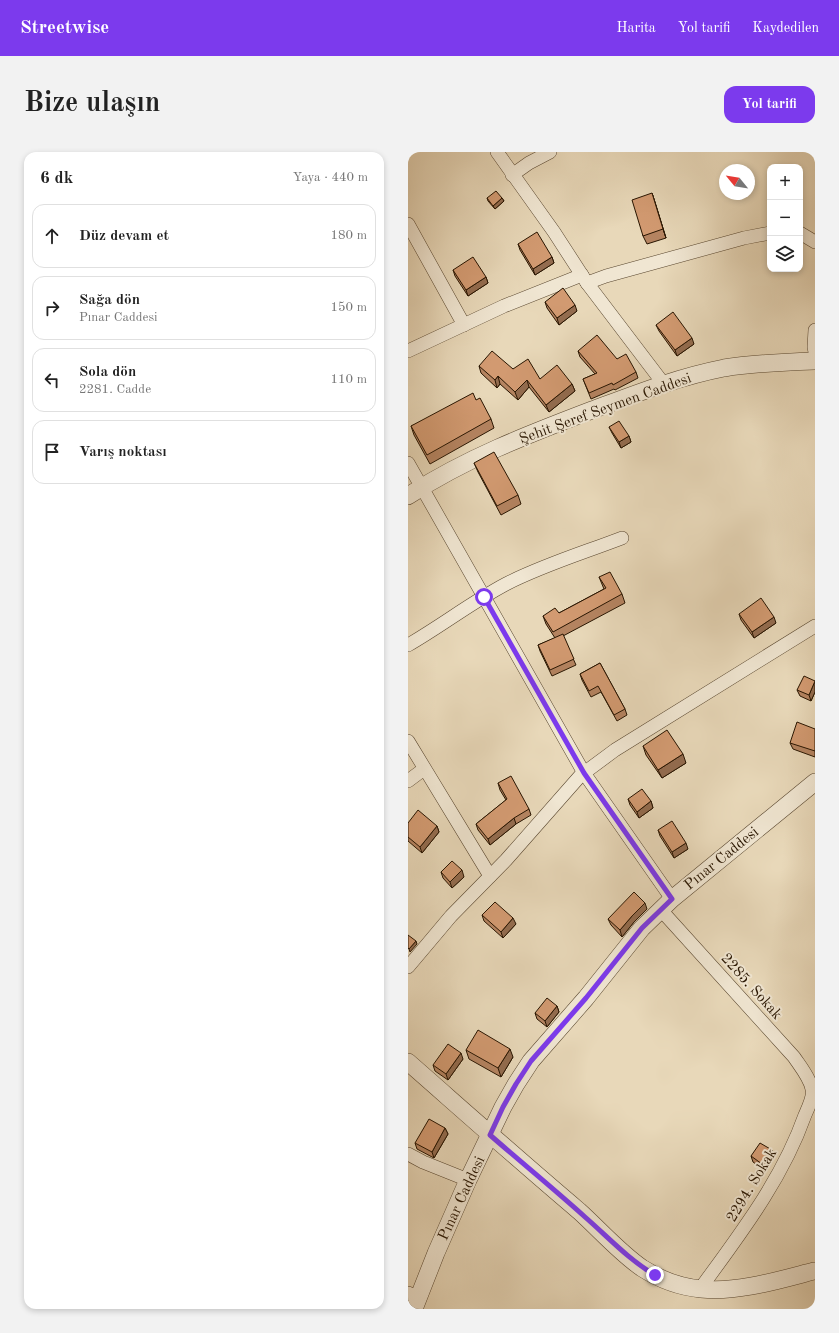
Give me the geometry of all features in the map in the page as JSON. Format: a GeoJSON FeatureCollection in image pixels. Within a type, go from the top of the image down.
{"type":"FeatureCollection","features":[{"type":"Feature","properties":{"kind":"street"},"geometry":{"type":"LineString","coordinates":[[497,152],[550,226],[584,279],[663,383]]}},
{"type":"Feature","properties":{"kind":"street"},"geometry":{"type":"LineString","coordinates":[[512,174],[550,152]]}},
{"type":"Feature","properties":{"kind":"street"},"geometry":{"type":"LineString","coordinates":[[408,224],[464,325]]}},
{"type":"Feature","properties":{"kind":"street"},"geometry":{"type":"LineString","coordinates":[[408,351],[504,306],[584,279],[613,274],[744,238],[767,234]]}},
{"type":"Feature","properties":{"kind":"street"},"geometry":{"type":"LineString","coordinates":[[803,235],[815,242]]}},
{"type":"Feature","properties":{"kind":"street"},"geometry":{"type":"LineString","coordinates":[[815,330],[815,352]]}},
{"type":"Feature","properties":{"kind":"street","name":"Şehit Şeref Seymen Caddesi"},"geometry":{"type":"LineString","coordinates":[[415,491],[482,456],[538,431],[663,383],[725,368],[815,361]]}},
{"type":"Feature","properties":{"kind":"street","name":"2285. Sokak"},"geometry":{"type":"LineString","coordinates":[[408,463],[415,491],[484,597],[584,773],[666,904],[794,1057],[806,1076],[812,1090]]}},
{"type":"Feature","properties":{"kind":"street"},"geometry":{"type":"LineString","coordinates":[[408,645],[507,584],[551,564],[622,538]]}},
{"type":"Feature","properties":{"kind":"street"},"geometry":{"type":"LineString","coordinates":[[408,967],[451,916],[490,876],[584,773],[615,750],[815,626]]}},
{"type":"Feature","properties":{"kind":"street"},"geometry":{"type":"LineString","coordinates":[[408,741],[490,876]]}},
{"type":"Feature","properties":{"kind":"street"},"geometry":{"type":"LineString","coordinates":[[408,781],[424,769]]}},
{"type":"Feature","properties":{"kind":"street","name":"Pınar Caddesi"},"geometry":{"type":"LineString","coordinates":[[413,1300],[503,1107],[531,1061],[586,998],[642,928],[666,904],[815,782]]}},
{"type":"Feature","properties":{"kind":"street"},"geometry":{"type":"LineString","coordinates":[[408,1062],[641,1267],[669,1281],[700,1289],[719,1290],[748,1286],[814,1271]]}},
{"type":"Feature","properties":{"kind":"street","name":"2294. Sokak"},"geometry":{"type":"LineString","coordinates":[[700,1289],[765,1199],[786,1160],[802,1124],[812,1090]]}},
{"type":"Feature","properties":{"kind":"street"},"geometry":{"type":"LineString","coordinates":[[408,1154],[423,1162],[468,1180]]}},
{"type":"Feature","properties":{"kind":"building"},"geometry":{"type":"Polygon","coordinates":[[[496,191],[502,198],[493,206],[487,198],[496,191]]]}},
{"type":"Feature","properties":{"kind":"building"},"geometry":{"type":"Polygon","coordinates":[[[652,193],[663,229],[643,236],[632,200],[652,193]]]}},
{"type":"Feature","properties":{"kind":"building"},"geometry":{"type":"Polygon","coordinates":[[[537,232],[552,257],[533,269],[518,244],[537,232]]]}},
{"type":"Feature","properties":{"kind":"building"},"geometry":{"type":"Polygon","coordinates":[[[473,257],[486,277],[466,290],[453,270],[473,257]]]}},
{"type":"Feature","properties":{"kind":"building"},"geometry":{"type":"Polygon","coordinates":[[[563,288],[575,305],[557,318],[545,302],[563,288]]]}},
{"type":"Feature","properties":{"kind":"building"},"geometry":{"type":"Polygon","coordinates":[[[673,312],[692,338],[675,350],[656,325],[673,312]]]}},
{"type":"Feature","properties":{"kind":"building"},"geometry":{"type":"Polygon","coordinates":[[[597,335],[617,359],[626,354],[636,372],[613,385],[612,383],[589,393],[583,379],[597,373],[578,351],[597,335]]]}},
{"type":"Feature","properties":{"kind":"building"},"geometry":{"type":"Polygon","coordinates":[[[492,351],[513,369],[528,359],[540,379],[557,365],[572,384],[546,405],[527,380],[515,392],[498,376],[495,380],[479,366],[492,351]]]}},
{"type":"Feature","properties":{"kind":"building"},"geometry":{"type":"Polygon","coordinates":[[[473,393],[476,400],[480,398],[491,419],[427,455],[411,426],[473,393]]]}},
{"type":"Feature","properties":{"kind":"building"},"geometry":{"type":"Polygon","coordinates":[[[619,421],[629,436],[619,442],[609,427],[619,421]]]}},
{"type":"Feature","properties":{"kind":"building"},"geometry":{"type":"Polygon","coordinates":[[[494,452],[518,495],[497,506],[474,463],[494,452]]]}},
{"type":"Feature","properties":{"kind":"building"},"geometry":{"type":"Polygon","coordinates":[[[610,572],[622,594],[553,632],[543,616],[555,608],[559,613],[606,588],[599,577],[610,572]]]}},
{"type":"Feature","properties":{"kind":"building"},"geometry":{"type":"Polygon","coordinates":[[[761,598],[774,617],[752,632],[739,614],[761,598]]]}},
{"type":"Feature","properties":{"kind":"building"},"geometry":{"type":"Polygon","coordinates":[[[563,634],[574,659],[550,670],[538,645],[563,634]]]}},
{"type":"Feature","properties":{"kind":"building"},"geometry":{"type":"Polygon","coordinates":[[[600,663],[625,709],[614,715],[598,686],[589,691],[580,674],[600,663]]]}},
{"type":"Feature","properties":{"kind":"building"},"geometry":{"type":"Polygon","coordinates":[[[804,676],[815,681],[809,695],[797,690],[804,676]]]}},
{"type":"Feature","properties":{"kind":"building"},"geometry":{"type":"Polygon","coordinates":[[[797,722],[815,729],[815,751],[790,743],[797,722]]]}},
{"type":"Feature","properties":{"kind":"building"},"geometry":{"type":"Polygon","coordinates":[[[667,730],[683,754],[658,770],[643,746],[667,730]]]}},
{"type":"Feature","properties":{"kind":"building"},"geometry":{"type":"Polygon","coordinates":[[[511,776],[529,809],[514,818],[488,839],[476,824],[507,799],[498,783],[511,776]]]}},
{"type":"Feature","properties":{"kind":"building"},"geometry":{"type":"Polygon","coordinates":[[[642,789],[651,801],[637,812],[628,799],[642,789]]]}},
{"type":"Feature","properties":{"kind":"building"},"geometry":{"type":"Polygon","coordinates":[[[418,810],[437,826],[420,847],[408,837],[408,823],[418,810]]]}},
{"type":"Feature","properties":{"kind":"building"},"geometry":{"type":"Polygon","coordinates":[[[672,821],[686,843],[672,852],[658,830],[672,821]]]}},
{"type":"Feature","properties":{"kind":"building"},"geometry":{"type":"Polygon","coordinates":[[[452,861],[462,870],[450,882],[441,872],[452,861]]]}},
{"type":"Feature","properties":{"kind":"building"},"geometry":{"type":"Polygon","coordinates":[[[634,892],[645,903],[620,930],[608,919],[634,892]]]}},
{"type":"Feature","properties":{"kind":"building"},"geometry":{"type":"Polygon","coordinates":[[[495,902],[513,918],[501,932],[482,915],[495,902]]]}},
{"type":"Feature","properties":{"kind":"building"},"geometry":{"type":"Polygon","coordinates":[[[408,935],[416,941],[409,949],[408,948],[408,935]]]}},
{"type":"Feature","properties":{"kind":"building"},"geometry":{"type":"Polygon","coordinates":[[[547,998],[557,1006],[545,1021],[535,1013],[547,998]]]}},
{"type":"Feature","properties":{"kind":"building"},"geometry":{"type":"Polygon","coordinates":[[[478,1030],[510,1049],[498,1068],[466,1050],[478,1030]]]}},
{"type":"Feature","properties":{"kind":"building"},"geometry":{"type":"Polygon","coordinates":[[[448,1044],[461,1053],[446,1074],[433,1065],[448,1044]]]}},
{"type":"Feature","properties":{"kind":"building"},"geometry":{"type":"Polygon","coordinates":[[[429,1119],[445,1128],[432,1152],[415,1143],[429,1119]]]}},
{"type":"Feature","properties":{"kind":"building"},"geometry":{"type":"Polygon","coordinates":[[[760,1143],[772,1150],[762,1164],[751,1156],[760,1143]]]}},
{"type":"Feature","properties":{"kind":"route"},"geometry":{"type":"LineString","coordinates":[[484,597],[584,773],[672,899],[642,928],[586,998],[531,1061],[503,1107],[490,1135],[584,1216],[627,1256],[641,1267],[655,1275]]}}]}
